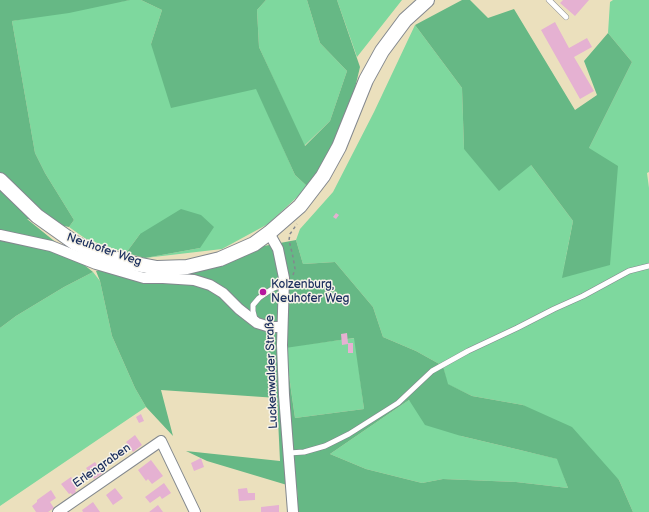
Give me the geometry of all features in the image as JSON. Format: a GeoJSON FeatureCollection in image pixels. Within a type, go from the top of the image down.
{"type":"FeatureCollection","features":[{"type":"Feature","properties":{"kind":"main road"},"geometry":{"type":"LineString","coordinates":[[0,180],[37,216],[75,243],[103,255],[157,268],[187,267],[220,259],[254,244],[300,206],[323,176],[339,147],[366,80],[382,51],[410,16],[427,0]]}},
{"type":"Feature","properties":{"kind":"street","name":"Luckenwalder Straße"},"geometry":{"type":"LineString","coordinates":[[269,233],[278,249],[284,278],[282,327],[284,395],[292,512]]}},
{"type":"Feature","properties":{"kind":"street","name":"Neuhofer Weg"},"geometry":{"type":"LineString","coordinates":[[0,235],[51,246],[96,264],[144,278],[194,280],[210,285],[223,293],[239,309],[257,323],[270,327],[282,327]]}},
{"type":"Feature","properties":{"kind":"street","name":"Erlengraben"},"geometry":{"type":"LineString","coordinates":[[58,512],[161,441],[195,512]]}},
{"type":"Feature","properties":{"kind":"lane"},"geometry":{"type":"LineString","coordinates":[[549,0],[566,17]]}},
{"type":"Feature","properties":{"kind":"lane"},"geometry":{"type":"LineString","coordinates":[[289,453],[304,452],[325,446],[349,434],[398,403],[432,371],[468,351],[583,296],[629,271],[649,266]]}},
{"type":"Feature","properties":{"kind":"lane"},"geometry":{"type":"LineString","coordinates":[[257,323],[254,316],[253,305],[259,298],[272,289],[284,284]]}},
{"type":"Feature","properties":{"kind":"green space"},"geometry":{"type":"Polygon","coordinates":[[[0,0],[130,0],[69,13],[12,21],[35,153],[45,173],[74,220],[69,227],[27,219],[93,272],[64,287],[16,316],[0,328],[0,0]]]}},
{"type":"Feature","properties":{"kind":"green space"},"geometry":{"type":"Polygon","coordinates":[[[129,0],[141,0],[162,10],[151,44],[257,89],[295,175],[308,187],[268,224],[222,249],[145,258],[200,248],[140,234],[126,253],[86,239],[69,227],[74,220],[45,173],[35,153],[12,21],[129,0]]]}},
{"type":"Feature","properties":{"kind":"green space"},"geometry":{"type":"Polygon","coordinates":[[[141,0],[266,0],[257,10],[259,47],[305,146],[330,121],[347,71],[320,43],[307,0],[337,0],[360,67],[351,105],[325,162],[308,187],[295,175],[256,89],[171,108],[151,44],[162,10],[141,0]]]}},
{"type":"Feature","properties":{"kind":"green space"},"geometry":{"type":"Polygon","coordinates":[[[266,0],[307,0],[320,43],[347,71],[330,121],[304,146],[259,47],[257,10],[266,0]]]}},
{"type":"Feature","properties":{"kind":"green space"},"geometry":{"type":"Polygon","coordinates":[[[337,0],[402,0],[357,57],[337,0]]]}},
{"type":"Feature","properties":{"kind":"green space"},"geometry":{"type":"Polygon","coordinates":[[[462,0],[470,0],[488,18],[514,9],[575,110],[597,95],[584,61],[608,33],[632,62],[589,148],[618,166],[610,265],[562,278],[573,221],[531,165],[499,191],[464,149],[462,88],[415,25],[462,0]]]}},
{"type":"Feature","properties":{"kind":"green space"},"geometry":{"type":"Polygon","coordinates":[[[613,0],[649,0],[649,172],[647,173],[649,188],[649,512],[633,512],[619,480],[523,405],[472,396],[447,384],[443,366],[416,351],[383,337],[373,307],[335,262],[303,264],[296,240],[300,229],[333,192],[374,112],[415,25],[462,88],[464,149],[531,165],[573,221],[562,277],[589,148],[632,62],[608,33],[610,2],[613,0]]]}},
{"type":"Feature","properties":{"kind":"green space"},"geometry":{"type":"Polygon","coordinates":[[[181,209],[201,215],[214,227],[200,248],[145,258],[126,253],[140,234],[181,209]]]}},
{"type":"Feature","properties":{"kind":"green space"},"geometry":{"type":"Polygon","coordinates":[[[296,240],[303,264],[335,262],[373,307],[383,337],[416,351],[443,366],[448,384],[472,396],[523,405],[572,427],[619,480],[633,512],[298,512],[297,488],[207,461],[186,451],[280,461],[277,398],[161,390],[173,436],[146,407],[135,388],[112,336],[100,281],[96,271],[109,268],[132,276],[221,263],[264,246],[296,240]],[[354,338],[285,348],[295,418],[364,409],[354,338]],[[409,400],[330,454],[366,469],[422,483],[443,479],[516,482],[568,488],[557,459],[461,436],[425,425],[409,400]]]}},
{"type":"Feature","properties":{"kind":"green space"},"geometry":{"type":"Polygon","coordinates":[[[93,272],[100,281],[112,336],[135,388],[146,407],[0,506],[0,328],[16,316],[64,287],[93,272]]]}},
{"type":"Feature","properties":{"kind":"green space"},"geometry":{"type":"Polygon","coordinates":[[[355,338],[364,409],[295,418],[285,347],[355,338]]]}},
{"type":"Feature","properties":{"kind":"green space"},"geometry":{"type":"Polygon","coordinates":[[[409,400],[461,436],[558,459],[568,488],[516,482],[443,479],[422,483],[366,469],[330,454],[409,400]]]}},
{"type":"Feature","properties":{"kind":"building"},"geometry":{"type":"Polygon","coordinates":[[[563,0],[589,0],[575,16],[560,3],[563,0]]]}},
{"type":"Feature","properties":{"kind":"building"},"geometry":{"type":"Polygon","coordinates":[[[555,22],[569,48],[587,38],[592,47],[574,57],[594,91],[580,99],[541,30],[555,22]]]}},
{"type":"Feature","properties":{"kind":"building"},"geometry":{"type":"Polygon","coordinates":[[[336,213],[339,215],[336,219],[333,217],[336,213]]]}},
{"type":"Feature","properties":{"kind":"building"},"geometry":{"type":"Polygon","coordinates":[[[347,333],[348,343],[353,343],[353,353],[348,353],[348,344],[342,345],[341,334],[347,333]]]}},
{"type":"Feature","properties":{"kind":"building"},"geometry":{"type":"Polygon","coordinates":[[[141,414],[144,421],[139,423],[136,417],[141,414]]]}},
{"type":"Feature","properties":{"kind":"building"},"geometry":{"type":"Polygon","coordinates":[[[135,435],[142,445],[133,452],[126,442],[135,435]]]}},
{"type":"Feature","properties":{"kind":"building"},"geometry":{"type":"Polygon","coordinates":[[[201,458],[204,467],[194,471],[191,463],[201,458]]]}},
{"type":"Feature","properties":{"kind":"building"},"geometry":{"type":"Polygon","coordinates":[[[151,460],[163,476],[152,484],[148,479],[146,481],[138,470],[151,460]]]}},
{"type":"Feature","properties":{"kind":"building"},"geometry":{"type":"Polygon","coordinates":[[[95,462],[103,473],[94,479],[86,468],[95,462]]]}},
{"type":"Feature","properties":{"kind":"building"},"geometry":{"type":"Polygon","coordinates":[[[71,477],[79,487],[72,495],[71,493],[69,494],[61,484],[71,477]]]}},
{"type":"Feature","properties":{"kind":"building"},"geometry":{"type":"Polygon","coordinates":[[[164,483],[171,493],[162,499],[160,496],[150,503],[145,497],[164,483]]]}},
{"type":"Feature","properties":{"kind":"building"},"geometry":{"type":"Polygon","coordinates":[[[115,488],[123,498],[113,505],[106,495],[115,488]]]}},
{"type":"Feature","properties":{"kind":"building"},"geometry":{"type":"Polygon","coordinates":[[[247,488],[248,493],[255,493],[255,500],[239,501],[238,489],[247,488]]]}},
{"type":"Feature","properties":{"kind":"building"},"geometry":{"type":"Polygon","coordinates":[[[51,490],[56,498],[50,502],[54,508],[48,512],[36,512],[32,506],[37,502],[37,500],[51,490]]]}},
{"type":"Feature","properties":{"kind":"building"},"geometry":{"type":"Polygon","coordinates":[[[93,502],[100,512],[83,512],[82,510],[93,502]]]}},
{"type":"Feature","properties":{"kind":"building"},"geometry":{"type":"Polygon","coordinates":[[[158,505],[163,512],[149,512],[158,505]]]}},
{"type":"Feature","properties":{"kind":"building"},"geometry":{"type":"Polygon","coordinates":[[[279,505],[279,512],[261,512],[261,507],[279,505]]]}},
{"type":"Feature","properties":{"kind":"place","name":"Kolzenburg, Neuhofer Weg"},"geometry":{"type":"Point","coordinates":[263,292]}}]}
